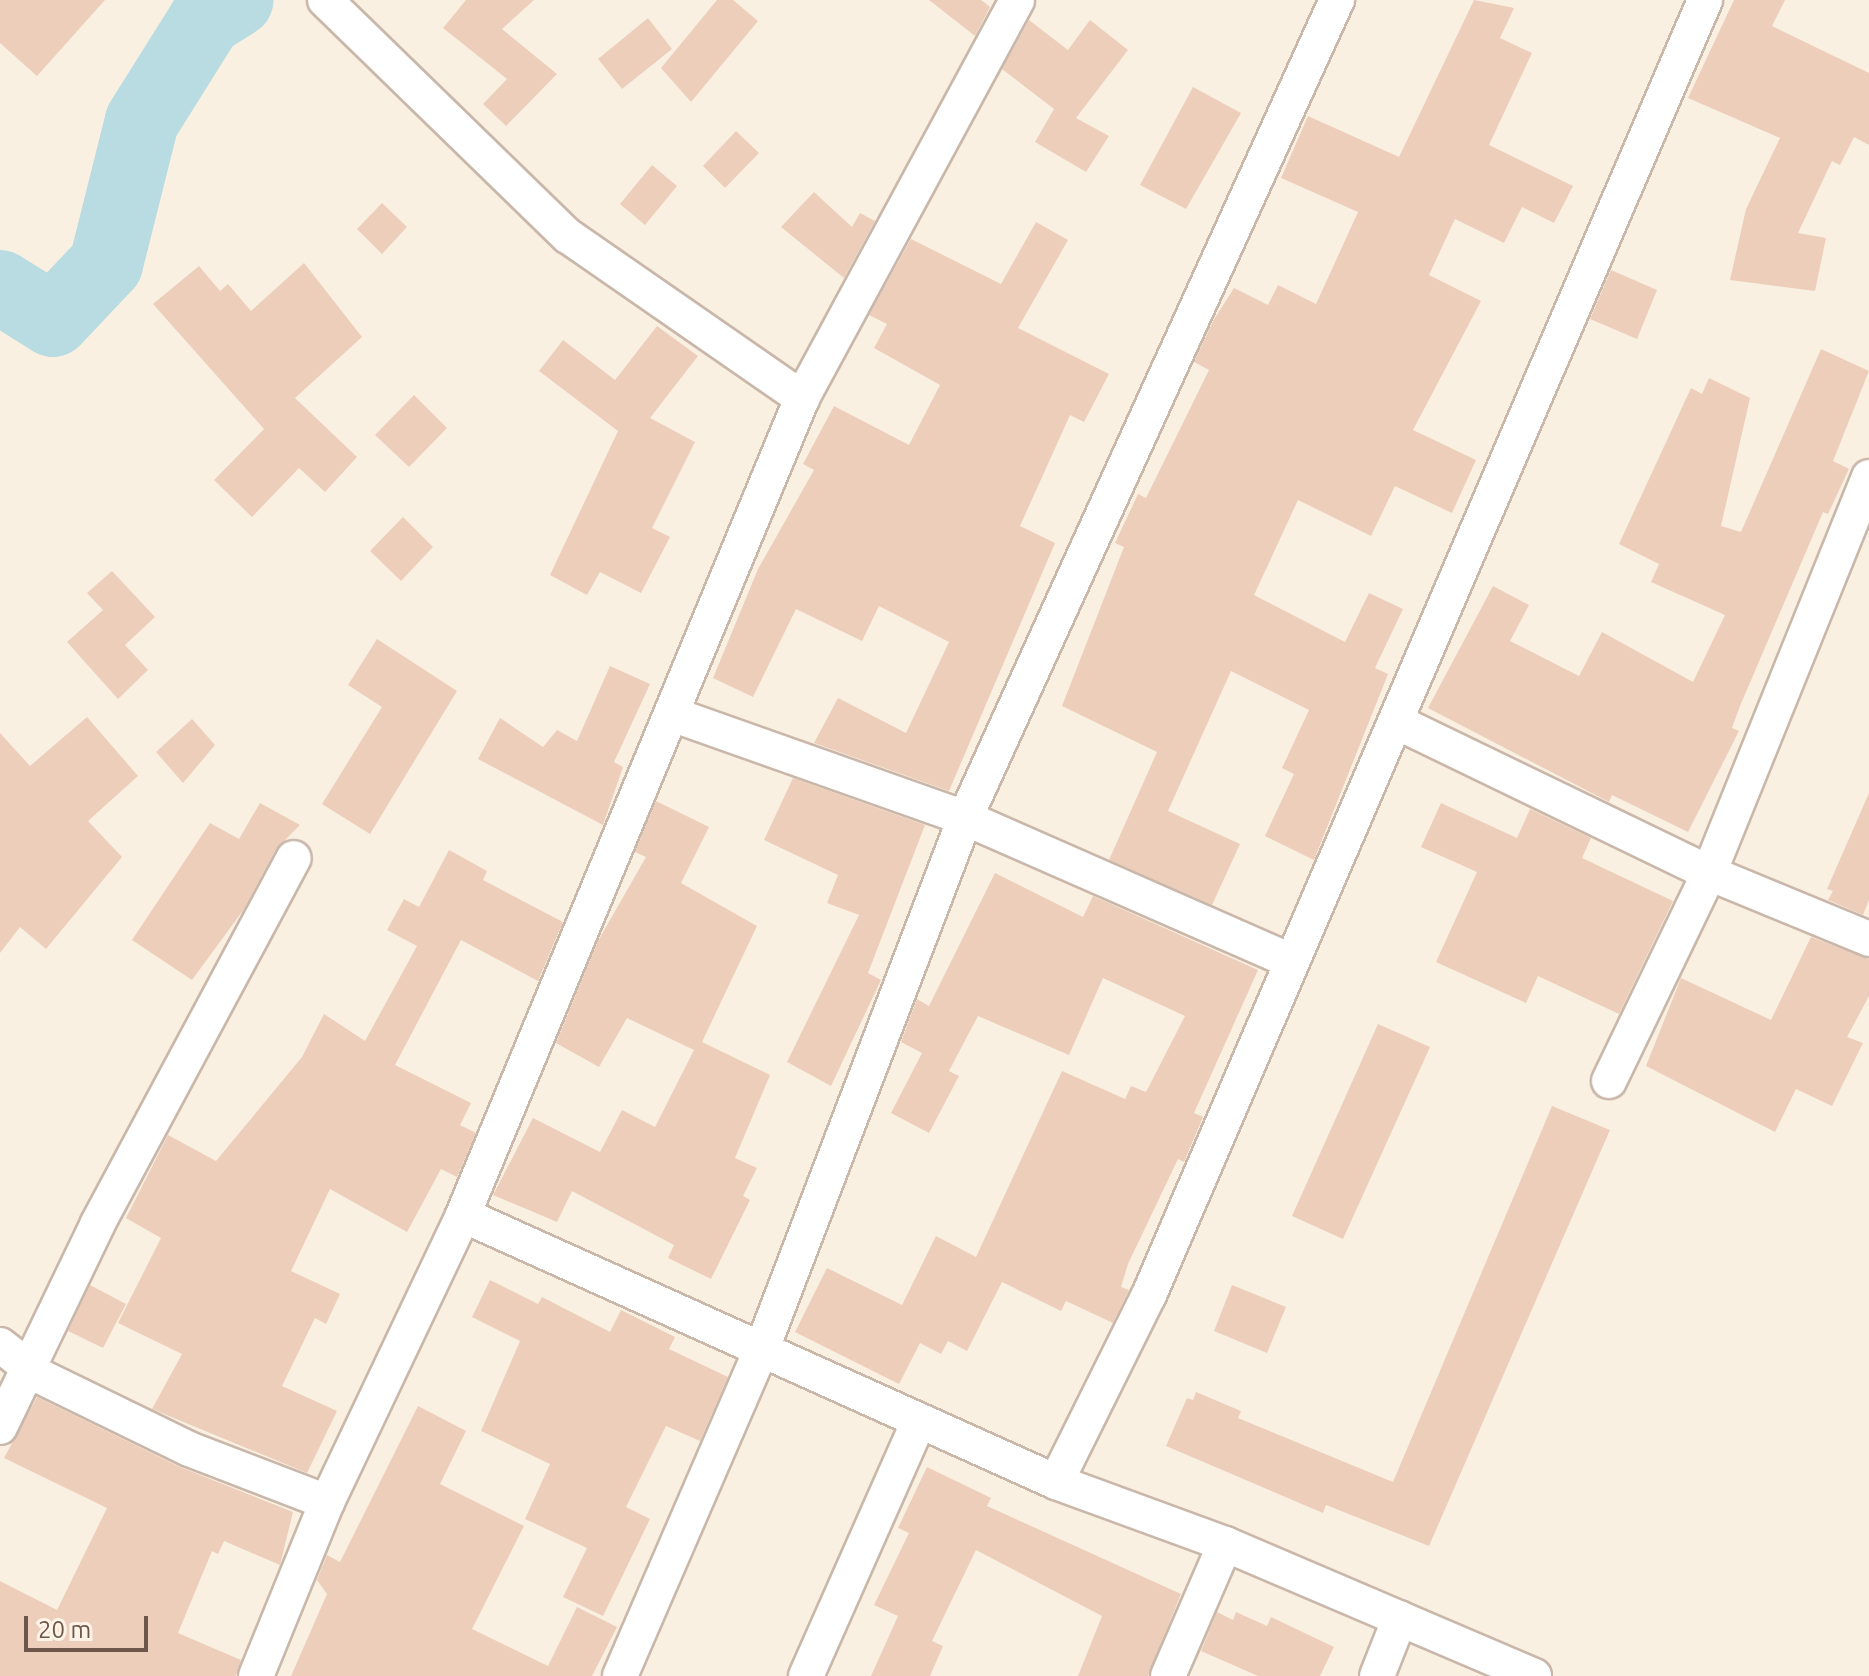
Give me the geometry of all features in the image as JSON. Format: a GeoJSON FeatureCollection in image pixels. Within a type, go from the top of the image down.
{"type":"FeatureCollection","features":[{"type":"Feature","properties":{"kind":"street"},"geometry":{"type":"LineString","coordinates":[[325,0],[568,236],[802,398]]}},
{"type":"Feature","properties":{"kind":"street"},"geometry":{"type":"LineString","coordinates":[[256,1676],[327,1502],[463,1215],[674,715],[802,398],[1017,0]]}},
{"type":"Feature","properties":{"kind":"street"},"geometry":{"type":"LineString","coordinates":[[620,1676],[763,1346],[965,818],[1337,0]]}},
{"type":"Feature","properties":{"kind":"street"},"geometry":{"type":"LineString","coordinates":[[1056,1482],[1149,1295],[1290,961],[1399,723],[1705,0]]}},
{"type":"Feature","properties":{"kind":"street"},"geometry":{"type":"LineString","coordinates":[[1609,1081],[1709,873],[1869,477]]}},
{"type":"Feature","properties":{"kind":"street"},"geometry":{"type":"LineString","coordinates":[[674,715],[965,818],[1290,961]]}},
{"type":"Feature","properties":{"kind":"street"},"geometry":{"type":"LineString","coordinates":[[1399,723],[1709,873],[1869,939]]}},
{"type":"Feature","properties":{"kind":"street"},"geometry":{"type":"LineString","coordinates":[[0,1427],[26,1367],[294,858]]}},
{"type":"Feature","properties":{"kind":"street"},"geometry":{"type":"LineString","coordinates":[[463,1215],[763,1346],[1056,1482],[1225,1544],[1534,1676]]}},
{"type":"Feature","properties":{"kind":"street"},"geometry":{"type":"LineString","coordinates":[[0,1345],[26,1367],[189,1449],[327,1502]]}},
{"type":"Feature","properties":{"kind":"street"},"geometry":{"type":"LineString","coordinates":[[806,1676],[919,1421]]}},
{"type":"Feature","properties":{"kind":"street"},"geometry":{"type":"LineString","coordinates":[[1168,1676],[1225,1544]]}},
{"type":"Feature","properties":{"kind":"street"},"geometry":{"type":"LineString","coordinates":[[1377,1676],[1400,1618]]}},
{"type":"Feature","properties":{"kind":"building"},"geometry":{"type":"Polygon","coordinates":[[[0,0],[105,0],[37,76],[0,43],[0,0]]]}},
{"type":"Feature","properties":{"kind":"building"},"geometry":{"type":"Polygon","coordinates":[[[466,0],[534,0],[502,29],[557,74],[506,126],[483,104],[507,79],[443,28],[466,0]]]}},
{"type":"Feature","properties":{"kind":"building"},"geometry":{"type":"Polygon","coordinates":[[[717,0],[733,0],[758,21],[691,102],[661,68],[717,0]]]}},
{"type":"Feature","properties":{"kind":"building"},"geometry":{"type":"Polygon","coordinates":[[[929,0],[981,0],[990,7],[975,36],[929,0]]]}},
{"type":"Feature","properties":{"kind":"building"},"geometry":{"type":"Polygon","coordinates":[[[1474,0],[1514,8],[1500,38],[1532,53],[1489,145],[1573,186],[1554,223],[1522,207],[1504,243],[1455,219],[1429,275],[1481,301],[1413,430],[1476,460],[1452,513],[1395,486],[1371,536],[1298,500],[1254,595],[1345,642],[1369,593],[1403,609],[1375,668],[1388,674],[1314,860],[1265,836],[1294,774],[1282,768],[1309,710],[1231,671],[1168,811],[1240,844],[1212,905],[1109,860],[1157,752],[1062,706],[1124,547],[1115,543],[1138,494],[1146,498],[1209,370],[1194,362],[1213,321],[1234,288],[1268,305],[1278,285],[1316,304],[1358,212],[1281,178],[1308,116],[1399,157],[1474,0]]]}},
{"type":"Feature","properties":{"kind":"building"},"geometry":{"type":"Polygon","coordinates":[[[1734,0],[1785,0],[1772,26],[1869,73],[1869,145],[1854,137],[1840,165],[1832,161],[1798,233],[1826,238],[1815,291],[1730,280],[1746,209],[1780,138],[1688,98],[1734,0]]]}},
{"type":"Feature","properties":{"kind":"building"},"geometry":{"type":"Polygon","coordinates":[[[648,18],[672,49],[622,89],[598,59],[648,18]]]}},
{"type":"Feature","properties":{"kind":"building"},"geometry":{"type":"Polygon","coordinates":[[[1029,20],[1068,50],[1090,20],[1128,50],[1076,118],[1109,136],[1086,172],[1035,142],[1054,109],[1002,69],[1029,20]]]}},
{"type":"Feature","properties":{"kind":"building"},"geometry":{"type":"Polygon","coordinates":[[[1193,87],[1241,113],[1186,209],[1140,185],[1193,87]]]}},
{"type":"Feature","properties":{"kind":"building"},"geometry":{"type":"Polygon","coordinates":[[[736,131],[759,153],[725,188],[703,166],[736,131]]]}},
{"type":"Feature","properties":{"kind":"building"},"geometry":{"type":"Polygon","coordinates":[[[652,165],[677,186],[645,225],[620,204],[652,165]]]}},
{"type":"Feature","properties":{"kind":"building"},"geometry":{"type":"Polygon","coordinates":[[[814,192],[852,227],[860,213],[875,221],[844,278],[781,227],[814,192]]]}},
{"type":"Feature","properties":{"kind":"building"},"geometry":{"type":"Polygon","coordinates":[[[382,203],[407,227],[382,254],[357,229],[382,203]]]}},
{"type":"Feature","properties":{"kind":"building"},"geometry":{"type":"Polygon","coordinates":[[[1036,222],[1068,240],[1018,328],[1109,374],[1084,422],[1070,415],[1020,526],[1055,543],[949,791],[814,743],[838,698],[906,733],[949,642],[879,606],[862,641],[796,609],[753,697],[713,678],[758,569],[814,470],[803,464],[834,406],[909,445],[940,385],[874,348],[887,324],[869,315],[911,239],[1001,284],[1036,222]]]}},
{"type":"Feature","properties":{"kind":"building"},"geometry":{"type":"Polygon","coordinates":[[[304,263],[362,337],[295,398],[357,457],[325,492],[299,468],[252,517],[214,480],[264,429],[153,304],[199,266],[220,291],[228,284],[251,311],[304,263]]]}},
{"type":"Feature","properties":{"kind":"building"},"geometry":{"type":"Polygon","coordinates":[[[1611,270],[1657,290],[1637,339],[1590,319],[1611,270]]]}},
{"type":"Feature","properties":{"kind":"building"},"geometry":{"type":"Polygon","coordinates":[[[657,326],[698,356],[650,418],[695,442],[652,528],[670,537],[641,593],[600,572],[587,595],[550,575],[618,431],[539,371],[563,340],[615,380],[657,326]]]}},
{"type":"Feature","properties":{"kind":"building"},"geometry":{"type":"Polygon","coordinates":[[[1821,349],[1869,371],[1833,461],[1849,469],[1828,514],[1823,512],[1740,706],[1732,728],[1739,731],[1688,832],[1612,795],[1609,802],[1428,708],[1493,586],[1529,605],[1510,641],[1579,676],[1602,632],[1693,682],[1725,615],[1651,582],[1659,564],[1619,544],[1691,388],[1702,394],[1709,378],[1750,398],[1721,526],[1741,532],[1821,349]]]}},
{"type":"Feature","properties":{"kind":"building"},"geometry":{"type":"Polygon","coordinates":[[[414,395],[447,428],[409,467],[375,435],[414,395]]]}},
{"type":"Feature","properties":{"kind":"building"},"geometry":{"type":"Polygon","coordinates":[[[403,517],[433,547],[401,581],[370,551],[403,517]]]}},
{"type":"Feature","properties":{"kind":"building"},"geometry":{"type":"Polygon","coordinates":[[[112,571],[155,617],[125,645],[148,670],[118,699],[67,642],[103,610],[87,593],[112,571]]]}},
{"type":"Feature","properties":{"kind":"building"},"geometry":{"type":"Polygon","coordinates":[[[377,639],[457,691],[370,834],[322,804],[382,707],[348,685],[377,639]]]}},
{"type":"Feature","properties":{"kind":"building"},"geometry":{"type":"Polygon","coordinates":[[[610,666],[650,684],[614,762],[623,767],[603,825],[478,759],[500,718],[543,747],[557,730],[577,741],[610,666]]]}},
{"type":"Feature","properties":{"kind":"building"},"geometry":{"type":"Polygon","coordinates":[[[87,717],[138,776],[88,821],[122,857],[46,949],[20,927],[0,953],[0,733],[30,766],[87,717]]]}},
{"type":"Feature","properties":{"kind":"building"},"geometry":{"type":"Polygon","coordinates":[[[192,719],[215,745],[183,783],[156,752],[192,719]]]}},
{"type":"Feature","properties":{"kind":"building"},"geometry":{"type":"Polygon","coordinates":[[[793,778],[925,825],[868,973],[881,980],[831,1086],[787,1062],[859,915],[827,903],[838,875],[764,840],[793,778]]]}},
{"type":"Feature","properties":{"kind":"building"},"geometry":{"type":"Polygon","coordinates":[[[1869,793],[1869,900],[1863,915],[1828,900],[1833,891],[1827,889],[1869,793]]]}},
{"type":"Feature","properties":{"kind":"building"},"geometry":{"type":"Polygon","coordinates":[[[656,801],[709,827],[681,883],[757,926],[702,1042],[770,1075],[735,1158],[757,1168],[743,1196],[750,1200],[711,1279],[668,1258],[674,1245],[572,1191],[557,1222],[493,1195],[533,1118],[600,1152],[622,1110],[655,1127],[694,1050],[627,1018],[599,1067],[556,1043],[598,941],[646,857],[635,852],[656,801]]]}},
{"type":"Feature","properties":{"kind":"building"},"geometry":{"type":"Polygon","coordinates":[[[260,803],[300,825],[276,849],[244,909],[192,980],[132,940],[210,823],[239,839],[260,803]]]}},
{"type":"Feature","properties":{"kind":"building"},"geometry":{"type":"Polygon","coordinates":[[[1441,803],[1517,838],[1530,809],[1591,838],[1582,858],[1673,901],[1619,1014],[1538,976],[1526,1003],[1436,962],[1477,872],[1421,847],[1441,803]]]}},
{"type":"Feature","properties":{"kind":"building"},"geometry":{"type":"Polygon","coordinates":[[[449,850],[487,871],[483,880],[563,922],[538,981],[461,940],[395,1065],[471,1103],[460,1125],[476,1133],[457,1177],[441,1169],[407,1232],[330,1189],[291,1271],[340,1294],[326,1324],[315,1318],[282,1386],[337,1411],[307,1473],[152,1409],[182,1354],[118,1323],[161,1238],[126,1218],[168,1135],[216,1161],[302,1057],[324,1014],[365,1041],[417,946],[387,930],[404,899],[419,907],[449,850]]]}},
{"type":"Feature","properties":{"kind":"building"},"geometry":{"type":"Polygon","coordinates":[[[995,873],[1083,917],[1093,896],[1258,970],[1194,1113],[1203,1117],[1184,1162],[1178,1159],[1128,1264],[1121,1287],[1129,1290],[1113,1323],[1066,1301],[1061,1311],[1002,1282],[967,1351],[948,1341],[941,1354],[920,1343],[899,1384],[795,1332],[827,1268],[902,1305],[936,1236],[976,1257],[1062,1071],[1125,1099],[1131,1086],[1146,1092],[1185,1016],[1103,978],[1069,1055],[978,1016],[949,1071],[959,1076],[929,1133],[891,1113],[922,1053],[901,1042],[917,999],[929,1006],[995,873]]]}},
{"type":"Feature","properties":{"kind":"building"},"geometry":{"type":"Polygon","coordinates":[[[1811,937],[1869,959],[1869,996],[1847,1037],[1863,1043],[1832,1106],[1796,1089],[1775,1132],[1646,1066],[1681,978],[1771,1020],[1811,937]]]}},
{"type":"Feature","properties":{"kind":"building"},"geometry":{"type":"Polygon","coordinates":[[[1378,1024],[1430,1047],[1343,1239],[1292,1216],[1378,1024]]]}},
{"type":"Feature","properties":{"kind":"building"},"geometry":{"type":"Polygon","coordinates":[[[1552,1106],[1610,1130],[1429,1546],[1326,1505],[1323,1513],[1166,1446],[1187,1398],[1193,1400],[1196,1392],[1241,1411],[1238,1418],[1393,1482],[1552,1106]]]}},
{"type":"Feature","properties":{"kind":"building"},"geometry":{"type":"Polygon","coordinates":[[[490,1280],[538,1304],[542,1297],[610,1332],[621,1310],[675,1337],[669,1349],[728,1377],[700,1441],[666,1426],[626,1507],[650,1519],[603,1616],[563,1597],[587,1548],[525,1519],[550,1464],[481,1431],[520,1341],[472,1317],[490,1280]]]}},
{"type":"Feature","properties":{"kind":"building"},"geometry":{"type":"Polygon","coordinates":[[[90,1285],[126,1304],[103,1348],[68,1331],[90,1285]]]}},
{"type":"Feature","properties":{"kind":"building"},"geometry":{"type":"Polygon","coordinates":[[[1232,1285],[1286,1307],[1267,1353],[1214,1331],[1232,1285]]]}},
{"type":"Feature","properties":{"kind":"building"},"geometry":{"type":"Polygon","coordinates":[[[37,1397],[180,1467],[293,1512],[280,1565],[224,1541],[218,1554],[212,1551],[178,1633],[241,1660],[236,1676],[0,1676],[0,1581],[57,1610],[107,1508],[4,1458],[37,1397]]]}},
{"type":"Feature","properties":{"kind":"building"},"geometry":{"type":"Polygon","coordinates":[[[418,1406],[466,1431],[440,1484],[524,1526],[472,1629],[548,1666],[577,1607],[617,1627],[592,1676],[291,1676],[327,1594],[317,1580],[327,1555],[340,1562],[418,1406]]]}},
{"type":"Feature","properties":{"kind":"building"},"geometry":{"type":"Polygon","coordinates":[[[927,1467],[991,1498],[987,1506],[1181,1594],[1148,1676],[1078,1676],[1102,1616],[976,1550],[932,1641],[943,1646],[930,1676],[871,1676],[898,1616],[874,1605],[909,1533],[898,1528],[927,1467]]]}},
{"type":"Feature","properties":{"kind":"building"},"geometry":{"type":"Polygon","coordinates":[[[1217,1612],[1233,1620],[1236,1612],[1267,1626],[1271,1617],[1334,1647],[1320,1676],[1258,1676],[1201,1651],[1217,1612]]]}},
{"type":"Feature","properties":{"kind":"waterway"},"geometry":{"type":"LineString","coordinates":[[0,287],[53,320],[106,264],[142,121],[206,19],[237,0]]}}]}
